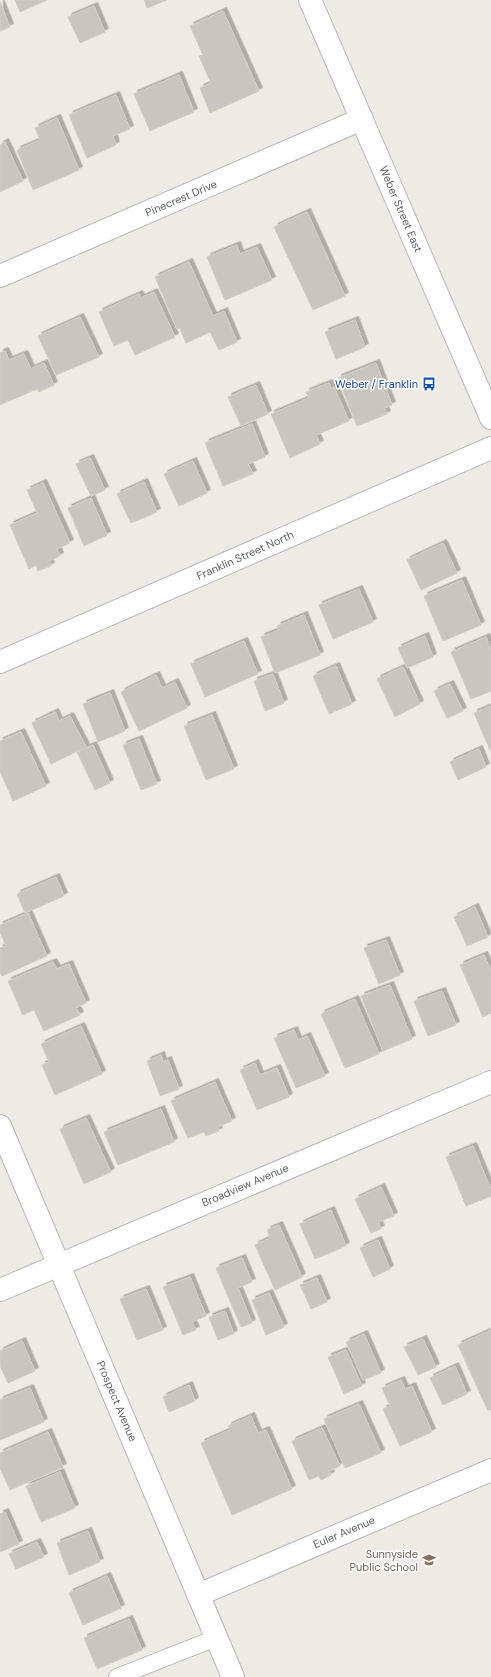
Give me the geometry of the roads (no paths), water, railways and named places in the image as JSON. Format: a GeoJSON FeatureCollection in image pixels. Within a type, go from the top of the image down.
{"type":"FeatureCollection","features":[{"type":"Feature","properties":{"kind":"street","name":"Weber Street East"},"geometry":{"type":"LineString","coordinates":[[310,0],[491,418]]}},
{"type":"Feature","properties":{"kind":"street","name":"Pinecrest Drive"},"geometry":{"type":"LineString","coordinates":[[0,276],[362,119]]}},
{"type":"Feature","properties":{"kind":"street","name":"Franklin Street North"},"geometry":{"type":"LineString","coordinates":[[0,662],[491,448]]}},
{"type":"Feature","properties":{"kind":"street","name":"Broadview Avenue"},"geometry":{"type":"LineString","coordinates":[[0,1290],[491,1082]]}},
{"type":"Feature","properties":{"kind":"street","name":"Prospect Avenue"},"geometry":{"type":"LineString","coordinates":[[0,1126],[60,1264],[233,1677]]}},
{"type":"Feature","properties":{"kind":"street","name":"Euler Avenue"},"geometry":{"type":"LineString","coordinates":[[198,1595],[491,1470]]}},
{"type":"Feature","properties":{"kind":"lane"},"geometry":{"type":"LineString","coordinates":[[118,1677],[216,1638]]}},
{"type":"Feature","properties":{"kind":"place","name":"Weber / Franklin"},"geometry":{"type":"Point","coordinates":[429,384]}},
{"type":"Feature","properties":{"kind":"place","name":"Sunnyside Public School"},"geometry":{"type":"Point","coordinates":[429,1560]}}]}
